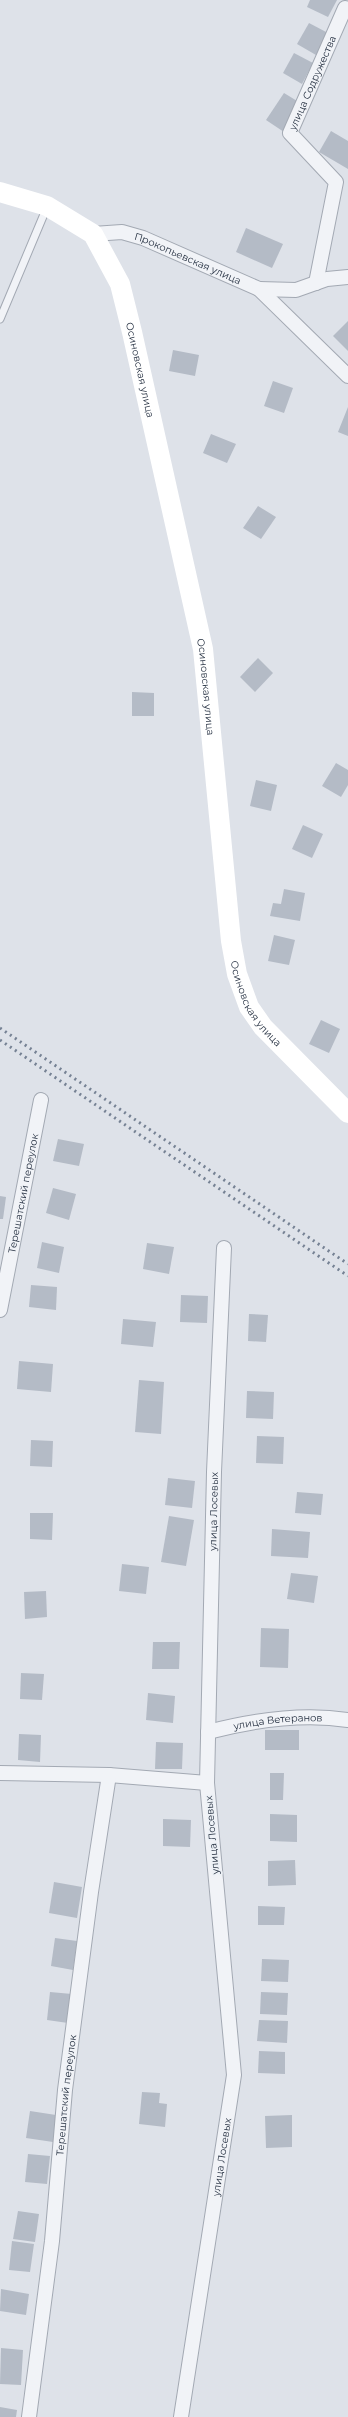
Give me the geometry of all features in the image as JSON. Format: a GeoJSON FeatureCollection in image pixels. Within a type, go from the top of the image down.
{"type":"FeatureCollection","features":[{"type":"Feature","properties":{"kind":"main road"},"geometry":{"type":"LineString","coordinates":[[0,192],[47,206],[93,234]]}},
{"type":"Feature","properties":{"kind":"main road","name":"Осиновская улица"},"geometry":{"type":"LineString","coordinates":[[93,234],[120,284],[203,649],[231,941],[237,974],[249,1007],[263,1027],[348,1113]]}},
{"type":"Feature","properties":{"kind":"street","name":"улица Содружества"},"geometry":{"type":"LineString","coordinates":[[316,283],[336,182],[290,133],[345,8]]}},
{"type":"Feature","properties":{"kind":"street","name":"Прокопьевская улица"},"geometry":{"type":"LineString","coordinates":[[93,234],[122,232],[143,238],[259,289],[348,376]]}},
{"type":"Feature","properties":{"kind":"street"},"geometry":{"type":"LineString","coordinates":[[259,289],[296,290],[332,278],[348,277]]}},
{"type":"Feature","properties":{"kind":"street","name":"Терешатский переулок"},"geometry":{"type":"LineString","coordinates":[[0,1310],[41,1100]]}},
{"type":"Feature","properties":{"kind":"street","name":"улица Лосевых"},"geometry":{"type":"LineString","coordinates":[[181,2417],[234,2075],[206,1783],[214,1472],[224,1248]]}},
{"type":"Feature","properties":{"kind":"street","name":"улица Ветеранов"},"geometry":{"type":"LineString","coordinates":[[208,1732],[246,1722],[282,1718],[348,1720]]}},
{"type":"Feature","properties":{"kind":"street"},"geometry":{"type":"LineString","coordinates":[[0,1773],[109,1775],[206,1783]]}},
{"type":"Feature","properties":{"kind":"street","name":"Терешатский переулок"},"geometry":{"type":"LineString","coordinates":[[29,2417],[52,2241],[65,2090],[91,1892],[109,1775]]}},
{"type":"Feature","properties":{"kind":"lane"},"geometry":{"type":"LineString","coordinates":[[0,319],[47,206]]}},
{"type":"Feature","properties":{"kind":"building"},"geometry":{"type":"Polygon","coordinates":[[[310,0],[337,0],[328,17],[307,7],[310,0]]]}},
{"type":"Feature","properties":{"kind":"building"},"geometry":{"type":"Polygon","coordinates":[[[309,23],[328,33],[316,55],[297,44],[309,23]]]}},
{"type":"Feature","properties":{"kind":"building"},"geometry":{"type":"Polygon","coordinates":[[[294,53],[313,63],[302,84],[283,73],[294,53]]]}},
{"type":"Feature","properties":{"kind":"building"},"geometry":{"type":"Polygon","coordinates":[[[284,93],[302,104],[284,132],[266,120],[284,93]]]}},
{"type":"Feature","properties":{"kind":"building"},"geometry":{"type":"Polygon","coordinates":[[[331,131],[348,141],[348,169],[319,152],[331,131]]]}},
{"type":"Feature","properties":{"kind":"building"},"geometry":{"type":"Polygon","coordinates":[[[246,228],[283,244],[272,268],[236,252],[246,228]]]}},
{"type":"Feature","properties":{"kind":"building"},"geometry":{"type":"Polygon","coordinates":[[[348,321],[348,351],[333,336],[348,321]]]}},
{"type":"Feature","properties":{"kind":"building"},"geometry":{"type":"Polygon","coordinates":[[[173,350],[199,355],[195,376],[169,371],[173,350]]]}},
{"type":"Feature","properties":{"kind":"building"},"geometry":{"type":"Polygon","coordinates":[[[273,381],[293,388],[284,413],[264,406],[273,381]]]}},
{"type":"Feature","properties":{"kind":"building"},"geometry":{"type":"Polygon","coordinates":[[[348,407],[348,436],[338,432],[348,407]]]}},
{"type":"Feature","properties":{"kind":"building"},"geometry":{"type":"Polygon","coordinates":[[[211,434],[236,444],[227,463],[203,453],[211,434]]]}},
{"type":"Feature","properties":{"kind":"building"},"geometry":{"type":"Polygon","coordinates":[[[258,506],[276,517],[261,539],[243,528],[258,506]]]}},
{"type":"Feature","properties":{"kind":"building"},"geometry":{"type":"Polygon","coordinates":[[[258,658],[273,673],[255,692],[240,677],[258,658]]]}},
{"type":"Feature","properties":{"kind":"building"},"geometry":{"type":"Polygon","coordinates":[[[132,692],[154,693],[154,716],[132,716],[132,692]]]}},
{"type":"Feature","properties":{"kind":"building"},"geometry":{"type":"Polygon","coordinates":[[[336,763],[348,770],[348,785],[341,797],[322,786],[336,763]]]}},
{"type":"Feature","properties":{"kind":"building"},"geometry":{"type":"Polygon","coordinates":[[[256,780],[277,785],[271,811],[250,806],[256,780]]]}},
{"type":"Feature","properties":{"kind":"building"},"geometry":{"type":"Polygon","coordinates":[[[303,825],[323,834],[312,858],[292,849],[303,825]]]}},
{"type":"Feature","properties":{"kind":"building"},"geometry":{"type":"Polygon","coordinates":[[[284,889],[305,893],[300,921],[270,916],[273,903],[281,904],[284,889]]]}},
{"type":"Feature","properties":{"kind":"building"},"geometry":{"type":"Polygon","coordinates":[[[274,935],[295,940],[289,965],[268,961],[274,935]]]}},
{"type":"Feature","properties":{"kind":"building"},"geometry":{"type":"Polygon","coordinates":[[[321,1020],[340,1029],[329,1053],[309,1044],[321,1020]]]}},
{"type":"Feature","properties":{"kind":"building"},"geometry":{"type":"Polygon","coordinates":[[[58,1139],[84,1144],[79,1166],[53,1161],[58,1139]]]}},
{"type":"Feature","properties":{"kind":"building"},"geometry":{"type":"Polygon","coordinates":[[[53,1188],[76,1194],[69,1220],[46,1213],[53,1188]]]}},
{"type":"Feature","properties":{"kind":"building"},"geometry":{"type":"Polygon","coordinates":[[[0,1196],[6,1197],[3,1219],[0,1219],[0,1196]]]}},
{"type":"Feature","properties":{"kind":"building"},"geometry":{"type":"Polygon","coordinates":[[[42,1242],[64,1247],[59,1273],[37,1268],[42,1242]]]}},
{"type":"Feature","properties":{"kind":"building"},"geometry":{"type":"Polygon","coordinates":[[[147,1243],[174,1247],[169,1274],[143,1269],[147,1243]]]}},
{"type":"Feature","properties":{"kind":"building"},"geometry":{"type":"Polygon","coordinates":[[[31,1285],[57,1287],[56,1310],[29,1307],[31,1285]]]}},
{"type":"Feature","properties":{"kind":"building"},"geometry":{"type":"Polygon","coordinates":[[[181,1295],[208,1296],[207,1323],[180,1322],[181,1295]]]}},
{"type":"Feature","properties":{"kind":"building"},"geometry":{"type":"Polygon","coordinates":[[[249,1314],[268,1315],[266,1342],[248,1341],[249,1314]]]}},
{"type":"Feature","properties":{"kind":"building"},"geometry":{"type":"Polygon","coordinates":[[[123,1319],[156,1322],[153,1347],[121,1344],[123,1319]]]}},
{"type":"Feature","properties":{"kind":"building"},"geometry":{"type":"Polygon","coordinates":[[[19,1361],[53,1364],[51,1392],[17,1389],[19,1361]]]}},
{"type":"Feature","properties":{"kind":"building"},"geometry":{"type":"Polygon","coordinates":[[[139,1380],[164,1382],[161,1434],[135,1432],[139,1380]]]}},
{"type":"Feature","properties":{"kind":"building"},"geometry":{"type":"Polygon","coordinates":[[[247,1391],[274,1392],[273,1419],[246,1418],[247,1391]]]}},
{"type":"Feature","properties":{"kind":"building"},"geometry":{"type":"Polygon","coordinates":[[[257,1436],[284,1437],[283,1464],[256,1463],[257,1436]]]}},
{"type":"Feature","properties":{"kind":"building"},"geometry":{"type":"Polygon","coordinates":[[[31,1440],[53,1441],[52,1467],[30,1466],[31,1440]]]}},
{"type":"Feature","properties":{"kind":"building"},"geometry":{"type":"Polygon","coordinates":[[[168,1478],[195,1481],[192,1508],[165,1505],[168,1478]]]}},
{"type":"Feature","properties":{"kind":"building"},"geometry":{"type":"Polygon","coordinates":[[[297,1492],[323,1494],[321,1515],[295,1513],[297,1492]]]}},
{"type":"Feature","properties":{"kind":"building"},"geometry":{"type":"Polygon","coordinates":[[[30,1513],[53,1513],[52,1540],[30,1539],[30,1513]]]}},
{"type":"Feature","properties":{"kind":"building"},"geometry":{"type":"Polygon","coordinates":[[[169,1516],[194,1520],[186,1566],[161,1562],[169,1516]]]}},
{"type":"Feature","properties":{"kind":"building"},"geometry":{"type":"Polygon","coordinates":[[[272,1529],[310,1532],[308,1558],[271,1556],[272,1529]]]}},
{"type":"Feature","properties":{"kind":"building"},"geometry":{"type":"Polygon","coordinates":[[[122,1564],[149,1567],[146,1594],[119,1591],[122,1564]]]}},
{"type":"Feature","properties":{"kind":"building"},"geometry":{"type":"Polygon","coordinates":[[[291,1573],[318,1576],[314,1603],[287,1599],[291,1573]]]}},
{"type":"Feature","properties":{"kind":"building"},"geometry":{"type":"Polygon","coordinates":[[[46,1591],[47,1617],[25,1619],[24,1592],[46,1591]]]}},
{"type":"Feature","properties":{"kind":"building"},"geometry":{"type":"Polygon","coordinates":[[[261,1628],[289,1629],[288,1668],[260,1667],[261,1628]]]}},
{"type":"Feature","properties":{"kind":"building"},"geometry":{"type":"Polygon","coordinates":[[[153,1642],[180,1642],[179,1669],[152,1669],[153,1642]]]}},
{"type":"Feature","properties":{"kind":"building"},"geometry":{"type":"Polygon","coordinates":[[[21,1673],[44,1674],[42,1700],[20,1699],[21,1673]]]}},
{"type":"Feature","properties":{"kind":"building"},"geometry":{"type":"Polygon","coordinates":[[[148,1693],[175,1696],[173,1723],[146,1720],[148,1693]]]}},
{"type":"Feature","properties":{"kind":"building"},"geometry":{"type":"Polygon","coordinates":[[[265,1730],[299,1730],[299,1750],[265,1750],[265,1730]]]}},
{"type":"Feature","properties":{"kind":"building"},"geometry":{"type":"Polygon","coordinates":[[[19,1734],[41,1735],[40,1762],[18,1760],[19,1734]]]}},
{"type":"Feature","properties":{"kind":"building"},"geometry":{"type":"Polygon","coordinates":[[[156,1742],[183,1743],[182,1769],[155,1769],[156,1742]]]}},
{"type":"Feature","properties":{"kind":"building"},"geometry":{"type":"Polygon","coordinates":[[[270,1773],[284,1773],[283,1800],[270,1800],[270,1773]]]}},
{"type":"Feature","properties":{"kind":"building"},"geometry":{"type":"Polygon","coordinates":[[[270,1814],[297,1815],[297,1842],[270,1841],[270,1814]]]}},
{"type":"Feature","properties":{"kind":"building"},"geometry":{"type":"Polygon","coordinates":[[[163,1819],[191,1820],[190,1847],[163,1846],[163,1819]]]}},
{"type":"Feature","properties":{"kind":"building"},"geometry":{"type":"Polygon","coordinates":[[[295,1860],[296,1885],[268,1886],[268,1861],[295,1860]]]}},
{"type":"Feature","properties":{"kind":"building"},"geometry":{"type":"Polygon","coordinates":[[[54,1882],[82,1887],[77,1918],[49,1913],[54,1882]]]}},
{"type":"Feature","properties":{"kind":"building"},"geometry":{"type":"Polygon","coordinates":[[[258,1906],[285,1907],[284,1925],[258,1925],[258,1906]]]}},
{"type":"Feature","properties":{"kind":"building"},"geometry":{"type":"Polygon","coordinates":[[[55,1938],[77,1941],[73,1970],[51,1966],[55,1938]]]}},
{"type":"Feature","properties":{"kind":"building"},"geometry":{"type":"Polygon","coordinates":[[[262,1959],[289,1960],[288,1982],[261,1981],[262,1959]]]}},
{"type":"Feature","properties":{"kind":"building"},"geometry":{"type":"Polygon","coordinates":[[[50,1992],[72,1994],[68,2023],[47,2020],[50,1992]]]}},
{"type":"Feature","properties":{"kind":"building"},"geometry":{"type":"Polygon","coordinates":[[[261,1992],[288,1993],[287,2015],[260,2014],[261,1992]]]}},
{"type":"Feature","properties":{"kind":"building"},"geometry":{"type":"Polygon","coordinates":[[[259,2020],[288,2021],[287,2043],[257,2041],[259,2020]]]}},
{"type":"Feature","properties":{"kind":"building"},"geometry":{"type":"Polygon","coordinates":[[[259,2051],[285,2052],[285,2074],[258,2073],[259,2051]]]}},
{"type":"Feature","properties":{"kind":"building"},"geometry":{"type":"Polygon","coordinates":[[[142,2092],[160,2093],[159,2103],[167,2104],[165,2127],[139,2124],[142,2092]]]}},
{"type":"Feature","properties":{"kind":"building"},"geometry":{"type":"Polygon","coordinates":[[[30,2111],[56,2115],[53,2142],[26,2138],[30,2111]]]}},
{"type":"Feature","properties":{"kind":"building"},"geometry":{"type":"Polygon","coordinates":[[[292,2115],[292,2147],[266,2148],[265,2116],[292,2115]]]}},
{"type":"Feature","properties":{"kind":"building"},"geometry":{"type":"Polygon","coordinates":[[[28,2154],[50,2156],[47,2184],[25,2182],[28,2154]]]}},
{"type":"Feature","properties":{"kind":"building"},"geometry":{"type":"Polygon","coordinates":[[[18,2211],[39,2214],[35,2242],[13,2239],[18,2211]]]}},
{"type":"Feature","properties":{"kind":"building"},"geometry":{"type":"Polygon","coordinates":[[[12,2241],[34,2244],[30,2272],[9,2270],[12,2241]]]}},
{"type":"Feature","properties":{"kind":"building"},"geometry":{"type":"Polygon","coordinates":[[[1,2289],[29,2294],[26,2315],[0,2311],[1,2289]]]}},
{"type":"Feature","properties":{"kind":"building"},"geometry":{"type":"Polygon","coordinates":[[[1,2348],[23,2350],[21,2385],[0,2384],[1,2348]]]}},
{"type":"Feature","properties":{"kind":"building"},"geometry":{"type":"Polygon","coordinates":[[[0,2407],[17,2410],[16,2417],[0,2417],[0,2407]]]}},
{"type":"Feature","properties":{"kind":"railway"},"geometry":{"type":"LineString","coordinates":[[0,1028],[348,1264]]}},
{"type":"Feature","properties":{"kind":"railway"},"geometry":{"type":"LineString","coordinates":[[0,1040],[348,1276]]}}]}
